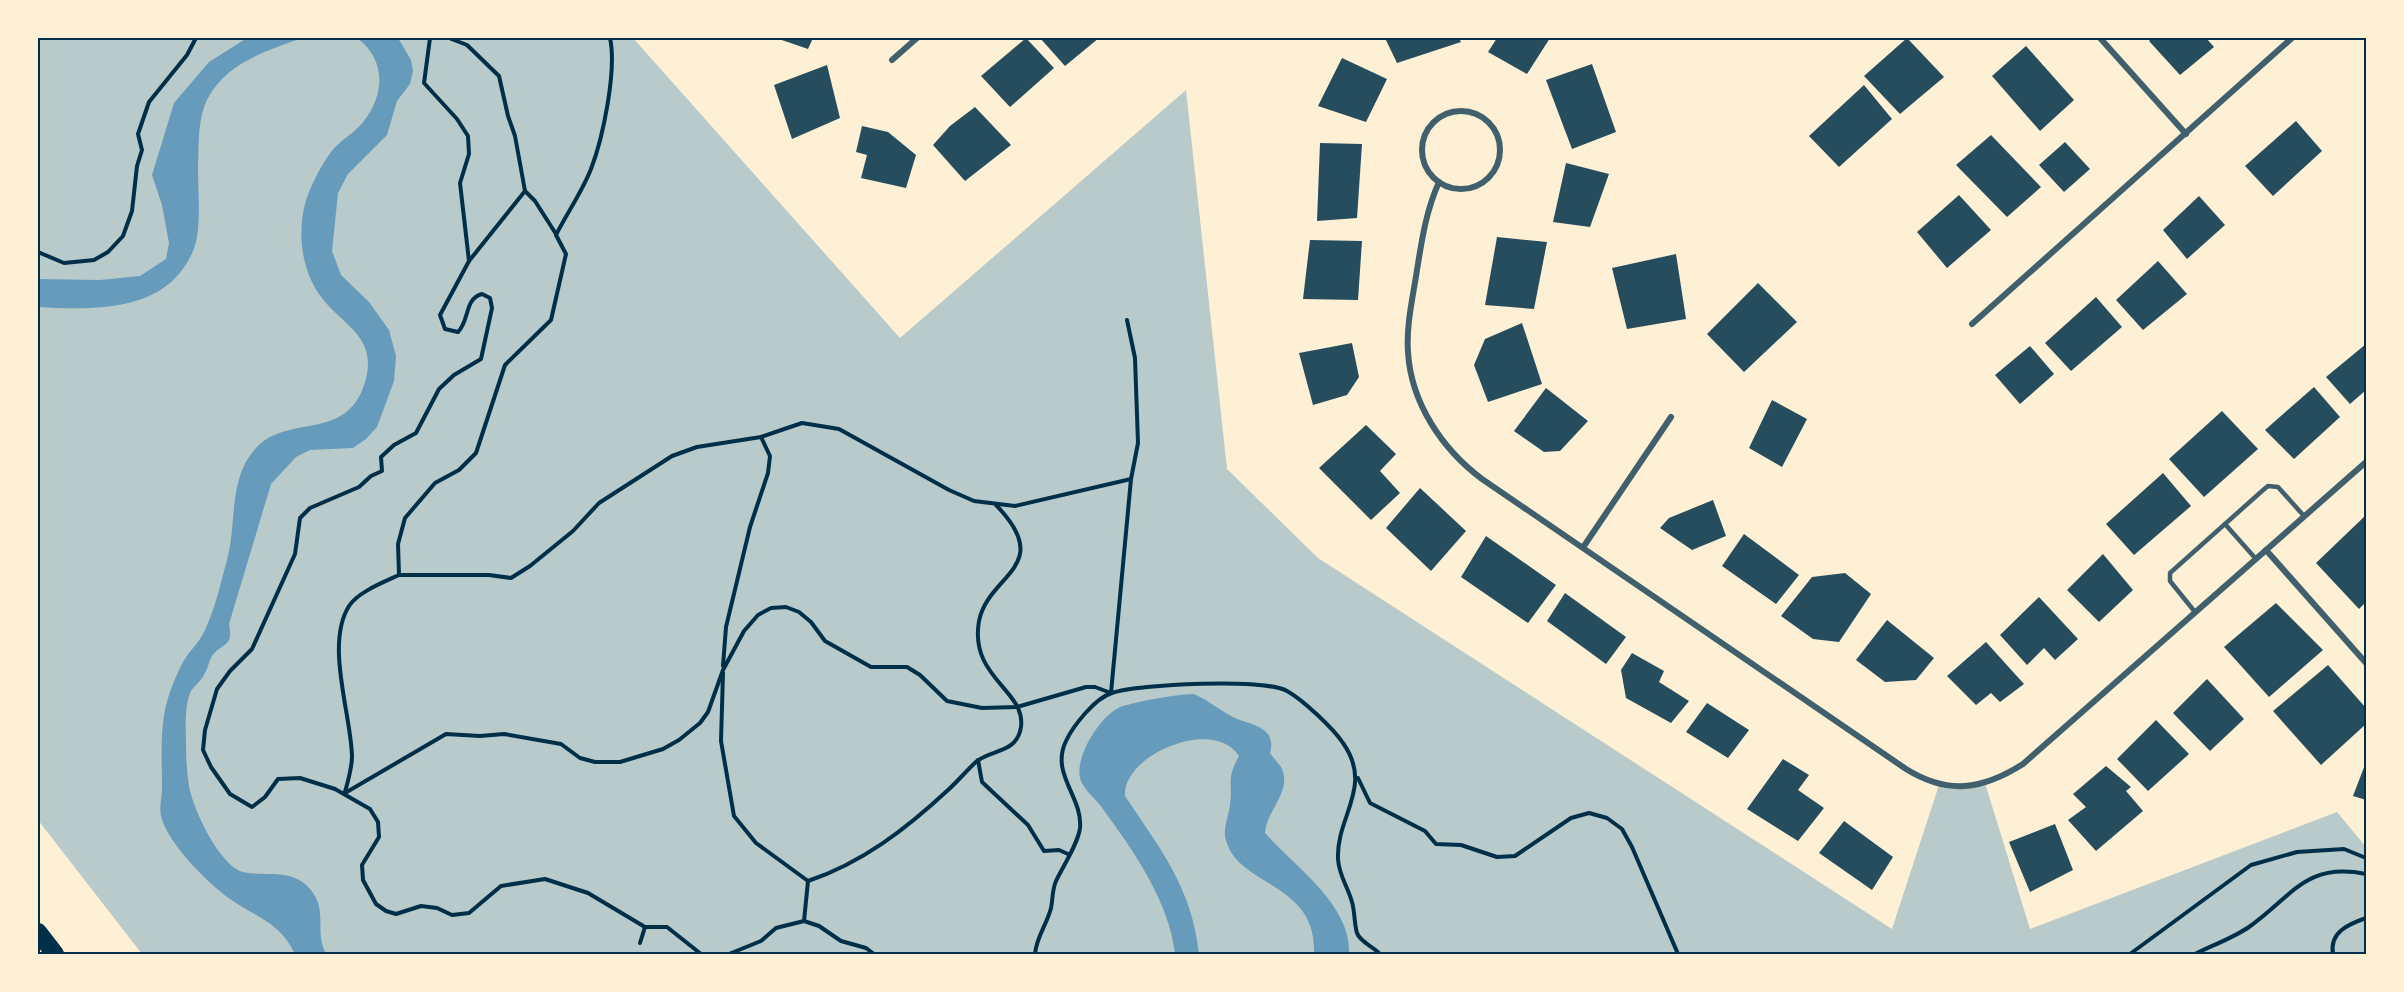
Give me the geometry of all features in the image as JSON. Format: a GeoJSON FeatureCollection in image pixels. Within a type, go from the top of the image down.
{"type":"FeatureCollection","features":[{"type":"Feature","properties":{"kind":"highway"},"geometry":{"type":"LineString","coordinates":[[38,932],[54,954]]}},
{"type":"Feature","properties":{"kind":"street"},"geometry":{"type":"LineString","coordinates":[[892,60],[917,38]]}},
{"type":"Feature","properties":{"kind":"street"},"geometry":{"type":"LineString","coordinates":[[2100,38],[2186,134]]}},
{"type":"Feature","properties":{"kind":"street"},"geometry":{"type":"LineString","coordinates":[[1972,324],[2292,38]]}},
{"type":"Feature","properties":{"kind":"street"},"geometry":{"type":"LineString","coordinates":[[1460,110],[1476,113],[1488,120],[1497,132],[1500,144],[1499,161],[1492,174],[1481,184],[1469,188],[1452,188],[1439,182],[1428,171],[1423,156],[1423,142],[1428,129],[1437,118],[1460,110]]}},
{"type":"Feature","properties":{"kind":"street"},"geometry":{"type":"LineString","coordinates":[[1439,182],[1428,206],[1408,334],[1412,379],[1421,404],[1436,433],[1466,467],[1923,779],[1959,787],[1993,780],[2024,764],[2367,462]]}},
{"type":"Feature","properties":{"kind":"street"},"geometry":{"type":"LineString","coordinates":[[1584,546],[1671,417]]}},
{"type":"Feature","properties":{"kind":"street"},"geometry":{"type":"LineString","coordinates":[[2266,550],[2367,663]]}},
{"type":"Feature","properties":{"kind":"lane"},"geometry":{"type":"LineString","coordinates":[[2195,612],[2178,592],[2169,576],[2225,524],[2266,488],[2272,486],[2278,487],[2304,516]]}},
{"type":"Feature","properties":{"kind":"lane"},"geometry":{"type":"LineString","coordinates":[[2225,524],[2256,559]]}},
{"type":"Feature","properties":{"kind":"path"},"geometry":{"type":"LineString","coordinates":[[38,252],[64,263],[94,260],[108,252],[123,236],[132,211],[137,166],[142,150],[138,134],[148,102],[187,55],[196,38]]}},
{"type":"Feature","properties":{"kind":"path"},"geometry":{"type":"LineString","coordinates":[[430,38],[424,83],[457,119],[468,136],[469,154],[460,183],[469,261]]}},
{"type":"Feature","properties":{"kind":"path"},"geometry":{"type":"LineString","coordinates":[[399,575],[398,544],[405,518],[435,483],[459,470],[476,453],[505,365],[551,320],[566,254],[535,201],[525,191],[515,136],[499,76],[467,45],[449,38]]}},
{"type":"Feature","properties":{"kind":"path"},"geometry":{"type":"LineString","coordinates":[[556,235],[591,169],[614,55],[610,38]]}},
{"type":"Feature","properties":{"kind":"path"},"geometry":{"type":"LineString","coordinates":[[525,191],[469,261],[440,315],[445,329],[458,332],[466,324],[469,304],[475,296],[483,294],[490,298],[492,308],[481,359],[454,375],[439,389],[416,433],[381,457],[381,471],[371,476],[359,487],[310,508],[300,518],[295,554],[269,615],[252,649],[230,671],[217,689],[205,730],[203,750],[211,767],[230,794],[252,807],[265,797],[278,779],[300,778],[345,793],[370,810],[378,822],[379,837],[362,865],[363,880],[376,904],[386,910],[396,914],[421,906],[437,908],[452,915],[469,913],[501,886],[545,879],[588,893],[645,927],[667,927],[701,954]]}},
{"type":"Feature","properties":{"kind":"path"},"geometry":{"type":"LineString","coordinates":[[1035,954],[1035,947],[1051,908],[1056,881],[1079,836],[1079,814],[1063,775],[1062,760],[1065,742],[1091,709],[1111,693],[1131,479],[1138,443],[1135,358],[1127,320]]}},
{"type":"Feature","properties":{"kind":"path"},"geometry":{"type":"LineString","coordinates":[[345,793],[352,757],[344,701],[339,630],[350,605],[376,586],[399,575],[489,575],[511,578],[530,566],[573,531],[599,503],[672,456],[697,447],[761,437],[802,423],[839,429],[949,490],[974,501],[996,505],[1015,506],[1131,479]]}},
{"type":"Feature","properties":{"kind":"path"},"geometry":{"type":"LineString","coordinates":[[761,437],[770,456],[768,473],[750,527],[728,616],[723,670],[721,741],[734,816],[756,843],[808,881]]}},
{"type":"Feature","properties":{"kind":"path"},"geometry":{"type":"LineString","coordinates":[[808,881],[835,872],[892,838],[978,760],[1003,752],[1015,742],[1021,726],[1017,707],[1011,695],[989,674],[980,648],[979,621],[986,603],[1014,571],[1020,554],[1018,537],[1011,520],[996,505]]}},
{"type":"Feature","properties":{"kind":"path"},"geometry":{"type":"LineString","coordinates":[[345,793],[446,734],[480,736],[504,734],[561,744],[580,758],[594,762],[620,762],[642,757],[680,740],[700,723],[708,712],[723,670],[744,631],[758,615],[771,608],[786,607],[799,612],[811,622],[825,641],[871,667],[907,667],[921,675],[947,701],[982,708],[1017,707],[1086,687],[1095,687],[1111,693],[1190,682],[1267,684],[1287,690],[1344,743],[1370,803],[1425,831],[1436,844],[1461,845],[1497,856],[1515,856],[1571,818],[1589,813],[1607,818],[1622,829],[1632,847],[1678,954]]}},
{"type":"Feature","properties":{"kind":"path"},"geometry":{"type":"LineString","coordinates":[[978,760],[982,782],[1028,825],[1044,851],[1059,850],[1068,854]]}},
{"type":"Feature","properties":{"kind":"path"},"geometry":{"type":"LineString","coordinates":[[1358,778],[1339,843],[1338,860],[1341,879],[1352,900],[1357,934],[1380,954]]}},
{"type":"Feature","properties":{"kind":"path"},"geometry":{"type":"LineString","coordinates":[[2130,954],[2251,865],[2297,852],[2344,849],[2367,858]]}},
{"type":"Feature","properties":{"kind":"path"},"geometry":{"type":"LineString","coordinates":[[2195,954],[2246,929],[2265,915],[2298,884],[2322,874],[2341,871],[2367,874]]}},
{"type":"Feature","properties":{"kind":"path"},"geometry":{"type":"LineString","coordinates":[[804,921],[808,881]]}},
{"type":"Feature","properties":{"kind":"path"},"geometry":{"type":"LineString","coordinates":[[2333,954],[2331,947],[2335,938],[2346,925],[2367,918]]}},
{"type":"Feature","properties":{"kind":"path"},"geometry":{"type":"LineString","coordinates":[[729,954],[761,940],[776,928],[804,921],[819,926],[841,941],[866,948],[874,954]]}},
{"type":"Feature","properties":{"kind":"path"},"geometry":{"type":"LineString","coordinates":[[640,943],[645,927]]}},
{"type":"Feature","properties":{"kind":"shaded area"},"geometry":{"type":"Polygon","coordinates":[[[38,38],[633,38],[900,338],[1186,90],[1227,469],[1318,558],[1892,929],[1939,785],[1985,783],[2030,929],[2337,812],[2366,847],[2366,954],[142,954],[38,820],[38,38]]]}},
{"type":"Feature","properties":{"kind":"water"},"geometry":{"type":"Polygon","coordinates":[[[247,38],[302,38],[249,59],[226,75],[208,98],[204,106],[199,133],[198,233],[193,251],[181,271],[166,286],[147,297],[127,303],[105,307],[38,307],[38,279],[100,280],[140,276],[166,259],[169,243],[162,205],[152,175],[174,103],[209,62],[247,38]]]}},
{"type":"Feature","properties":{"kind":"water"},"geometry":{"type":"Polygon","coordinates":[[[357,38],[398,38],[411,60],[413,71],[410,84],[397,101],[387,135],[348,174],[338,193],[332,251],[341,275],[369,302],[389,330],[396,356],[394,381],[377,427],[366,439],[353,448],[310,450],[296,457],[271,484],[229,624],[230,637],[226,644],[212,656],[204,676],[191,691],[186,710],[186,755],[191,796],[216,848],[234,867],[243,872],[291,876],[298,879],[313,893],[317,901],[320,910],[322,945],[326,954],[295,954],[276,928],[213,886],[172,839],[160,813],[162,729],[166,704],[180,667],[203,634],[215,604],[230,546],[237,487],[247,460],[256,448],[269,438],[316,425],[345,413],[356,401],[365,382],[368,366],[367,353],[355,332],[328,305],[313,284],[305,263],[301,230],[308,194],[327,158],[364,121],[376,100],[379,88],[377,66],[366,46],[357,38]]]}},
{"type":"Feature","properties":{"kind":"water"},"geometry":{"type":"Polygon","coordinates":[[[1194,694],[1231,716],[1260,727],[1270,737],[1270,753],[1281,767],[1284,780],[1281,795],[1266,825],[1265,833],[1331,903],[1341,919],[1347,936],[1349,954],[1314,954],[1311,930],[1303,911],[1290,897],[1243,866],[1232,853],[1225,832],[1230,805],[1231,776],[1239,756],[1227,745],[1210,740],[1191,740],[1153,755],[1138,767],[1128,781],[1125,796],[1173,870],[1190,909],[1199,954],[1175,954],[1166,915],[1158,896],[1115,825],[1083,785],[1079,772],[1085,749],[1091,738],[1106,717],[1115,710],[1149,700],[1194,694]]]}},
{"type":"Feature","properties":{"kind":"building"},"geometry":{"type":"Polygon","coordinates":[[[776,38],[813,38],[808,49],[776,38]]]}},
{"type":"Feature","properties":{"kind":"building"},"geometry":{"type":"Polygon","coordinates":[[[1026,38],[1054,68],[1010,107],[981,76],[1026,38]]]}},
{"type":"Feature","properties":{"kind":"building"},"geometry":{"type":"Polygon","coordinates":[[[1040,38],[1099,38],[1065,66],[1040,38]]]}},
{"type":"Feature","properties":{"kind":"building"},"geometry":{"type":"Polygon","coordinates":[[[1385,38],[1459,38],[1461,42],[1397,63],[1385,38]]]}},
{"type":"Feature","properties":{"kind":"building"},"geometry":{"type":"Polygon","coordinates":[[[1497,38],[1550,38],[1527,74],[1488,52],[1497,38]]]}},
{"type":"Feature","properties":{"kind":"building"},"geometry":{"type":"Polygon","coordinates":[[[1907,38],[1944,77],[1900,114],[1864,76],[1907,38]]]}},
{"type":"Feature","properties":{"kind":"building"},"geometry":{"type":"Polygon","coordinates":[[[2152,38],[2206,38],[2214,47],[2180,75],[2149,41],[2152,38]]]}},
{"type":"Feature","properties":{"kind":"building"},"geometry":{"type":"Polygon","coordinates":[[[2026,46],[2074,100],[2040,131],[1992,76],[2026,46]]]}},
{"type":"Feature","properties":{"kind":"building"},"geometry":{"type":"Polygon","coordinates":[[[1342,58],[1387,79],[1366,122],[1318,106],[1342,58]]]}},
{"type":"Feature","properties":{"kind":"building"},"geometry":{"type":"Polygon","coordinates":[[[1592,64],[1616,132],[1572,149],[1546,80],[1592,64]]]}},
{"type":"Feature","properties":{"kind":"building"},"geometry":{"type":"Polygon","coordinates":[[[827,65],[840,118],[792,139],[774,85],[827,65]]]}},
{"type":"Feature","properties":{"kind":"building"},"geometry":{"type":"Polygon","coordinates":[[[1864,85],[1892,119],[1839,167],[1809,136],[1864,85]]]}},
{"type":"Feature","properties":{"kind":"building"},"geometry":{"type":"Polygon","coordinates":[[[975,107],[1011,145],[965,181],[933,145],[950,126],[975,107]]]}},
{"type":"Feature","properties":{"kind":"building"},"geometry":{"type":"Polygon","coordinates":[[[2296,121],[2322,151],[2273,196],[2245,166],[2296,121]]]}},
{"type":"Feature","properties":{"kind":"building"},"geometry":{"type":"Polygon","coordinates":[[[862,126],[888,132],[916,155],[906,188],[861,178],[867,155],[856,152],[862,126]]]}},
{"type":"Feature","properties":{"kind":"building"},"geometry":{"type":"Polygon","coordinates":[[[1991,135],[2041,187],[2007,217],[1956,165],[1991,135]]]}},
{"type":"Feature","properties":{"kind":"building"},"geometry":{"type":"Polygon","coordinates":[[[2065,142],[2090,169],[2064,192],[2039,165],[2065,142]]]}},
{"type":"Feature","properties":{"kind":"building"},"geometry":{"type":"Polygon","coordinates":[[[1320,143],[1362,144],[1357,218],[1317,221],[1320,143]]]}},
{"type":"Feature","properties":{"kind":"building"},"geometry":{"type":"Polygon","coordinates":[[[1566,163],[1609,174],[1590,227],[1553,222],[1566,163]]]}},
{"type":"Feature","properties":{"kind":"building"},"geometry":{"type":"Polygon","coordinates":[[[1959,195],[1991,230],[1947,268],[1917,232],[1959,195]]]}},
{"type":"Feature","properties":{"kind":"building"},"geometry":{"type":"Polygon","coordinates":[[[2199,196],[2225,225],[2187,259],[2163,230],[2199,196]]]}},
{"type":"Feature","properties":{"kind":"building"},"geometry":{"type":"Polygon","coordinates":[[[1497,237],[1547,242],[1534,309],[1485,305],[1497,237]]]}},
{"type":"Feature","properties":{"kind":"building"},"geometry":{"type":"Polygon","coordinates":[[[1310,240],[1362,241],[1358,300],[1303,299],[1310,240]]]}},
{"type":"Feature","properties":{"kind":"building"},"geometry":{"type":"Polygon","coordinates":[[[1676,254],[1686,319],[1627,329],[1612,268],[1676,254]]]}},
{"type":"Feature","properties":{"kind":"building"},"geometry":{"type":"Polygon","coordinates":[[[2158,261],[2187,294],[2143,330],[2116,300],[2158,261]]]}},
{"type":"Feature","properties":{"kind":"building"},"geometry":{"type":"Polygon","coordinates":[[[1758,283],[1797,322],[1744,372],[1707,334],[1758,283]]]}},
{"type":"Feature","properties":{"kind":"building"},"geometry":{"type":"Polygon","coordinates":[[[2096,297],[2122,327],[2071,371],[2045,343],[2096,297]]]}},
{"type":"Feature","properties":{"kind":"building"},"geometry":{"type":"Polygon","coordinates":[[[1522,323],[1542,384],[1488,402],[1474,365],[1485,339],[1522,323]]]}},
{"type":"Feature","properties":{"kind":"building"},"geometry":{"type":"Polygon","coordinates":[[[1352,343],[1359,377],[1347,395],[1313,405],[1299,353],[1352,343]]]}},
{"type":"Feature","properties":{"kind":"building"},"geometry":{"type":"Polygon","coordinates":[[[2366,344],[2366,390],[2350,404],[2326,377],[2366,344]]]}},
{"type":"Feature","properties":{"kind":"building"},"geometry":{"type":"Polygon","coordinates":[[[2030,346],[2054,374],[2020,404],[1995,375],[2030,346]]]}},
{"type":"Feature","properties":{"kind":"building"},"geometry":{"type":"Polygon","coordinates":[[[2314,387],[2340,417],[2294,459],[2265,430],[2314,387]]]}},
{"type":"Feature","properties":{"kind":"building"},"geometry":{"type":"Polygon","coordinates":[[[1546,388],[1588,421],[1560,451],[1544,452],[1514,431],[1546,388]]]}},
{"type":"Feature","properties":{"kind":"building"},"geometry":{"type":"Polygon","coordinates":[[[1772,400],[1807,419],[1782,467],[1749,448],[1772,400]]]}},
{"type":"Feature","properties":{"kind":"building"},"geometry":{"type":"Polygon","coordinates":[[[2222,411],[2258,449],[2204,497],[2169,459],[2222,411]]]}},
{"type":"Feature","properties":{"kind":"building"},"geometry":{"type":"Polygon","coordinates":[[[1366,425],[1396,454],[1380,471],[1400,493],[1371,520],[1319,468],[1366,425]]]}},
{"type":"Feature","properties":{"kind":"building"},"geometry":{"type":"Polygon","coordinates":[[[2163,473],[2191,506],[2134,555],[2106,524],[2163,473]]]}},
{"type":"Feature","properties":{"kind":"building"},"geometry":{"type":"Polygon","coordinates":[[[1420,488],[1466,531],[1431,571],[1386,528],[1420,488]]]}},
{"type":"Feature","properties":{"kind":"building"},"geometry":{"type":"Polygon","coordinates":[[[1713,500],[1726,536],[1692,550],[1660,528],[1669,518],[1713,500]]]}},
{"type":"Feature","properties":{"kind":"building"},"geometry":{"type":"Polygon","coordinates":[[[2366,515],[2366,602],[2359,609],[2316,563],[2366,515]]]}},
{"type":"Feature","properties":{"kind":"building"},"geometry":{"type":"Polygon","coordinates":[[[1744,534],[1799,575],[1776,604],[1722,566],[1744,534]]]}},
{"type":"Feature","properties":{"kind":"building"},"geometry":{"type":"Polygon","coordinates":[[[1486,536],[1556,585],[1528,623],[1461,577],[1486,536]]]}},
{"type":"Feature","properties":{"kind":"building"},"geometry":{"type":"Polygon","coordinates":[[[2103,554],[2133,590],[2099,622],[2067,590],[2103,554]]]}},
{"type":"Feature","properties":{"kind":"building"},"geometry":{"type":"Polygon","coordinates":[[[1845,573],[1871,594],[1839,642],[1813,639],[1781,616],[1812,577],[1845,573]]]}},
{"type":"Feature","properties":{"kind":"building"},"geometry":{"type":"Polygon","coordinates":[[[1565,593],[1626,637],[1606,664],[1547,621],[1565,593]]]}},
{"type":"Feature","properties":{"kind":"building"},"geometry":{"type":"Polygon","coordinates":[[[2039,597],[2078,639],[2055,660],[2044,648],[2027,665],[2000,635],[2039,597]]]}},
{"type":"Feature","properties":{"kind":"building"},"geometry":{"type":"Polygon","coordinates":[[[2276,603],[2323,650],[2269,697],[2224,647],[2276,603]]]}},
{"type":"Feature","properties":{"kind":"building"},"geometry":{"type":"Polygon","coordinates":[[[1887,620],[1934,658],[1916,680],[1885,682],[1856,660],[1887,620]]]}},
{"type":"Feature","properties":{"kind":"building"},"geometry":{"type":"Polygon","coordinates":[[[1986,642],[2024,684],[2000,702],[1991,693],[1976,705],[1947,676],[1986,642]]]}},
{"type":"Feature","properties":{"kind":"building"},"geometry":{"type":"Polygon","coordinates":[[[1632,653],[1664,671],[1659,682],[1689,701],[1671,723],[1626,698],[1621,670],[1632,653]]]}},
{"type":"Feature","properties":{"kind":"building"},"geometry":{"type":"Polygon","coordinates":[[[2328,665],[2366,708],[2366,724],[2321,765],[2273,711],[2328,665]]]}},
{"type":"Feature","properties":{"kind":"building"},"geometry":{"type":"Polygon","coordinates":[[[2207,679],[2244,719],[2210,751],[2173,713],[2207,679]]]}},
{"type":"Feature","properties":{"kind":"building"},"geometry":{"type":"Polygon","coordinates":[[[1707,703],[1749,730],[1728,758],[1686,732],[1707,703]]]}},
{"type":"Feature","properties":{"kind":"building"},"geometry":{"type":"Polygon","coordinates":[[[2156,720],[2189,754],[2148,791],[2117,759],[2156,720]]]}},
{"type":"Feature","properties":{"kind":"building"},"geometry":{"type":"Polygon","coordinates":[[[1783,759],[1809,775],[1798,790],[1824,808],[1798,841],[1747,809],[1783,759]]]}},
{"type":"Feature","properties":{"kind":"building"},"geometry":{"type":"Polygon","coordinates":[[[2366,762],[2366,800],[2353,796],[2366,762]]]}},
{"type":"Feature","properties":{"kind":"building"},"geometry":{"type":"Polygon","coordinates":[[[2106,766],[2131,787],[2126,791],[2143,811],[2096,851],[2068,820],[2086,807],[2073,794],[2106,766]]]}},
{"type":"Feature","properties":{"kind":"building"},"geometry":{"type":"Polygon","coordinates":[[[1844,821],[1893,857],[1872,890],[1819,853],[1844,821]]]}},
{"type":"Feature","properties":{"kind":"building"},"geometry":{"type":"Polygon","coordinates":[[[2055,824],[2073,870],[2030,892],[2009,842],[2055,824]]]}}]}
